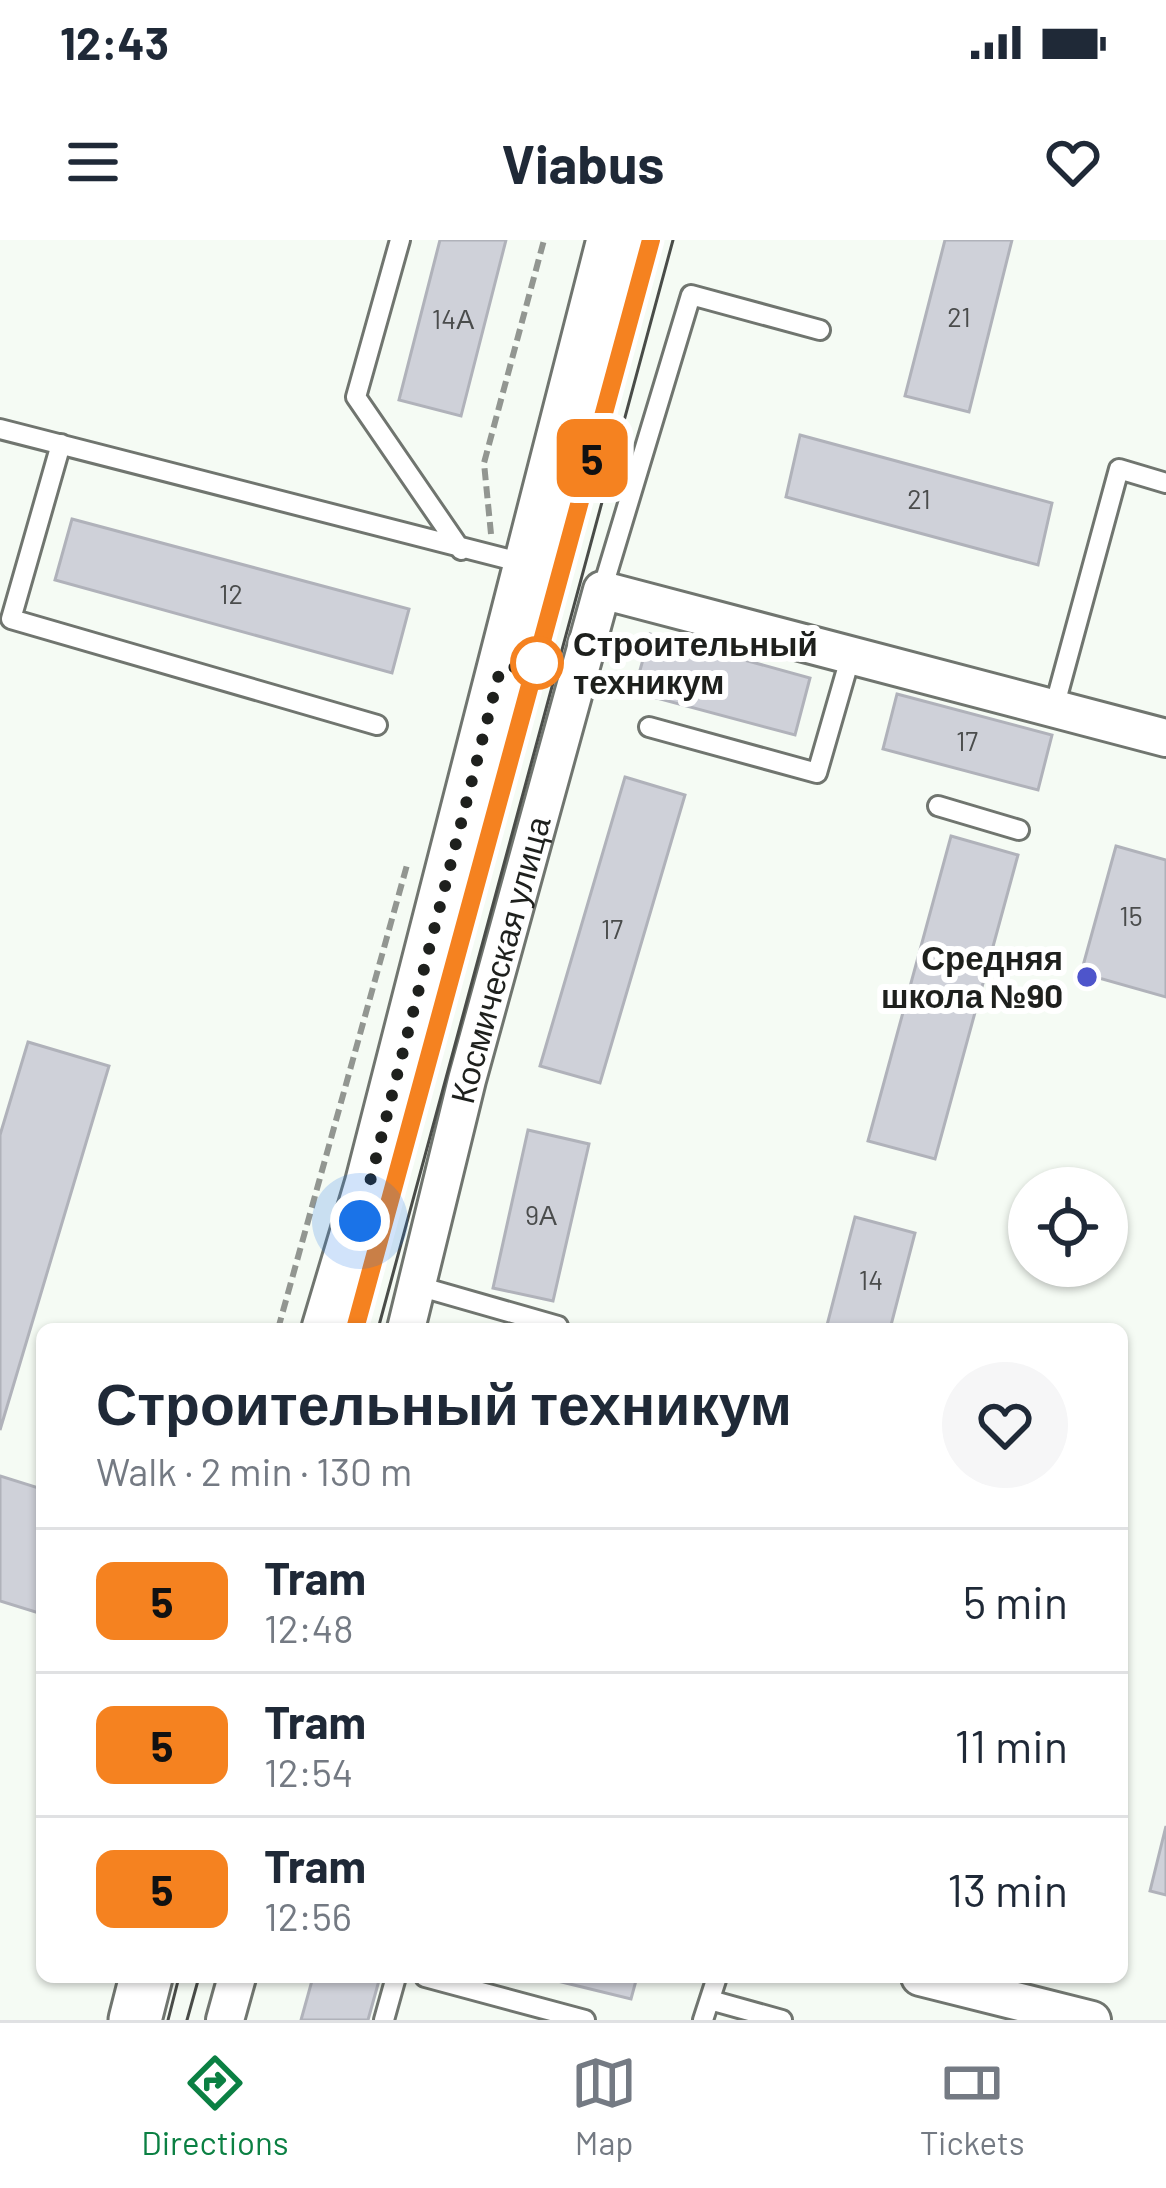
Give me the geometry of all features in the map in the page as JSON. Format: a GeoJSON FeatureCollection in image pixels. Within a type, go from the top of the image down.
{"type":"FeatureCollection","features":[{"type":"Feature","properties":{"kind":"main road","name":"Космическая улица"},"geometry":{"type":"LineString","coordinates":[[330,1323],[371,1185],[510,561],[613,240]]}},
{"type":"Feature","properties":{"kind":"main road"},"geometry":{"type":"LineString","coordinates":[[135,2020],[144,1983]]}},
{"type":"Feature","properties":{"kind":"street"},"geometry":{"type":"LineString","coordinates":[[602,590],[1166,738]]}},
{"type":"Feature","properties":{"kind":"street","name":"Космическая улица"},"geometry":{"type":"LineString","coordinates":[[408,1323],[467,1080],[602,590]]}},
{"type":"Feature","properties":{"kind":"street"},"geometry":{"type":"LineString","coordinates":[[225,2020],[235,1983]]}},
{"type":"Feature","properties":{"kind":"street"},"geometry":{"type":"LineString","coordinates":[[944,1983],[1092,2020]]}},
{"type":"Feature","properties":{"kind":"lane"},"geometry":{"type":"LineString","coordinates":[[400,240],[356,397],[461,550]]}},
{"type":"Feature","properties":{"kind":"lane"},"geometry":{"type":"LineString","coordinates":[[602,590],[691,295],[820,330]]}},
{"type":"Feature","properties":{"kind":"lane"},"geometry":{"type":"LineString","coordinates":[[0,429],[510,561]]}},
{"type":"Feature","properties":{"kind":"lane"},"geometry":{"type":"LineString","coordinates":[[61,444],[11,619],[377,724]]}},
{"type":"Feature","properties":{"kind":"lane"},"geometry":{"type":"LineString","coordinates":[[1054,708],[1119,470],[1166,483]]}},
{"type":"Feature","properties":{"kind":"lane"},"geometry":{"type":"LineString","coordinates":[[649,727],[817,773],[851,655]]}},
{"type":"Feature","properties":{"kind":"lane"},"geometry":{"type":"LineString","coordinates":[[938,806],[1019,830]]}},
{"type":"Feature","properties":{"kind":"lane"},"geometry":{"type":"LineString","coordinates":[[418,1286],[548,1323]]}},
{"type":"Feature","properties":{"kind":"lane"},"geometry":{"type":"LineString","coordinates":[[384,2020],[394,1983]]}},
{"type":"Feature","properties":{"kind":"lane"},"geometry":{"type":"LineString","coordinates":[[447,1983],[584,2020]]}},
{"type":"Feature","properties":{"kind":"lane"},"geometry":{"type":"LineString","coordinates":[[703,2020],[715,1983]]}},
{"type":"Feature","properties":{"kind":"lane"},"geometry":{"type":"LineString","coordinates":[[710,2000],[782,2020]]}},
{"type":"Feature","properties":{"kind":"path"},"geometry":{"type":"LineString","coordinates":[[510,561],[484,464],[544,240]]}},
{"type":"Feature","properties":{"kind":"path"},"geometry":{"type":"LineString","coordinates":[[280,1323],[410,858]]}},
{"type":"Feature","properties":{"kind":"building"},"geometry":{"type":"Polygon","coordinates":[[[440,240],[506,240],[461,416],[399,400],[440,240]]]}},
{"type":"Feature","properties":{"kind":"building"},"geometry":{"type":"Polygon","coordinates":[[[945,240],[1012,240],[969,412],[905,396],[945,240]]]}},
{"type":"Feature","properties":{"kind":"building"},"geometry":{"type":"Polygon","coordinates":[[[800,435],[1052,503],[1038,565],[786,497],[800,435]]]}},
{"type":"Feature","properties":{"kind":"building"},"geometry":{"type":"Polygon","coordinates":[[[72,519],[409,609],[392,673],[55,580],[72,519]]]}},
{"type":"Feature","properties":{"kind":"building"},"geometry":{"type":"Polygon","coordinates":[[[650,634],[810,678],[795,735],[634,692],[650,634]]]}},
{"type":"Feature","properties":{"kind":"building"},"geometry":{"type":"Polygon","coordinates":[[[897,694],[1052,735],[1038,790],[883,749],[897,694]]]}},
{"type":"Feature","properties":{"kind":"building"},"geometry":{"type":"Polygon","coordinates":[[[625,777],[685,795],[600,1083],[540,1066],[625,777]]]}},
{"type":"Feature","properties":{"kind":"building"},"geometry":{"type":"Polygon","coordinates":[[[951,836],[1018,855],[935,1159],[868,1141],[951,836]]]}},
{"type":"Feature","properties":{"kind":"building"},"geometry":{"type":"Polygon","coordinates":[[[1116,846],[1166,860],[1166,997],[1081,973],[1116,846]]]}},
{"type":"Feature","properties":{"kind":"building"},"geometry":{"type":"Polygon","coordinates":[[[28,1042],[109,1066],[0,1430],[0,1135],[28,1042]]]}},
{"type":"Feature","properties":{"kind":"building"},"geometry":{"type":"Polygon","coordinates":[[[528,1130],[589,1144],[553,1301],[493,1288],[528,1130]]]}},
{"type":"Feature","properties":{"kind":"building"},"geometry":{"type":"Polygon","coordinates":[[[855,1217],[915,1233],[892,1323],[828,1323],[855,1217]]]}},
{"type":"Feature","properties":{"kind":"building"},"geometry":{"type":"Polygon","coordinates":[[[0,1476],[36,1487],[36,1612],[0,1601],[0,1476]]]}},
{"type":"Feature","properties":{"kind":"building"},"geometry":{"type":"Polygon","coordinates":[[[1166,1826],[1166,1895],[1150,1891],[1166,1826]]]}},
{"type":"Feature","properties":{"kind":"building"},"geometry":{"type":"Polygon","coordinates":[[[311,1983],[378,1983],[368,2020],[301,2020],[311,1983]]]}},
{"type":"Feature","properties":{"kind":"building"},"geometry":{"type":"Polygon","coordinates":[[[566,1983],[635,1983],[631,1999],[566,1983]]]}},
{"type":"Feature","properties":{"kind":"tram line"},"geometry":{"type":"LineString","coordinates":[[357,1323],[651,240]]}},
{"type":"Feature","properties":{"kind":"tram line","name":"5"},"geometry":{"type":"LineString","coordinates":[[357,1323],[651,240]]}},
{"type":"Feature","properties":{"kind":"tram line"},"geometry":{"type":"LineString","coordinates":[[380,1323],[673,240]]}},
{"type":"Feature","properties":{"kind":"tram line"},"geometry":{"type":"LineString","coordinates":[[168,2020],[177,1983]]}},
{"type":"Feature","properties":{"kind":"tram line"},"geometry":{"type":"LineString","coordinates":[[187,2020],[197,1983]]}},
{"type":"Feature","properties":{"kind":"place","name":"Строительный техникум"},"geometry":{"type":"Point","coordinates":[537,663]}},
{"type":"Feature","properties":{"kind":"place","name":"Средняя школа №90"},"geometry":{"type":"Point","coordinates":[1087,977]}},
{"type":"Feature","properties":{"kind":"route"},"geometry":{"type":"LineString","coordinates":[[360,1221],[500,670],[537,663]]}}]}
